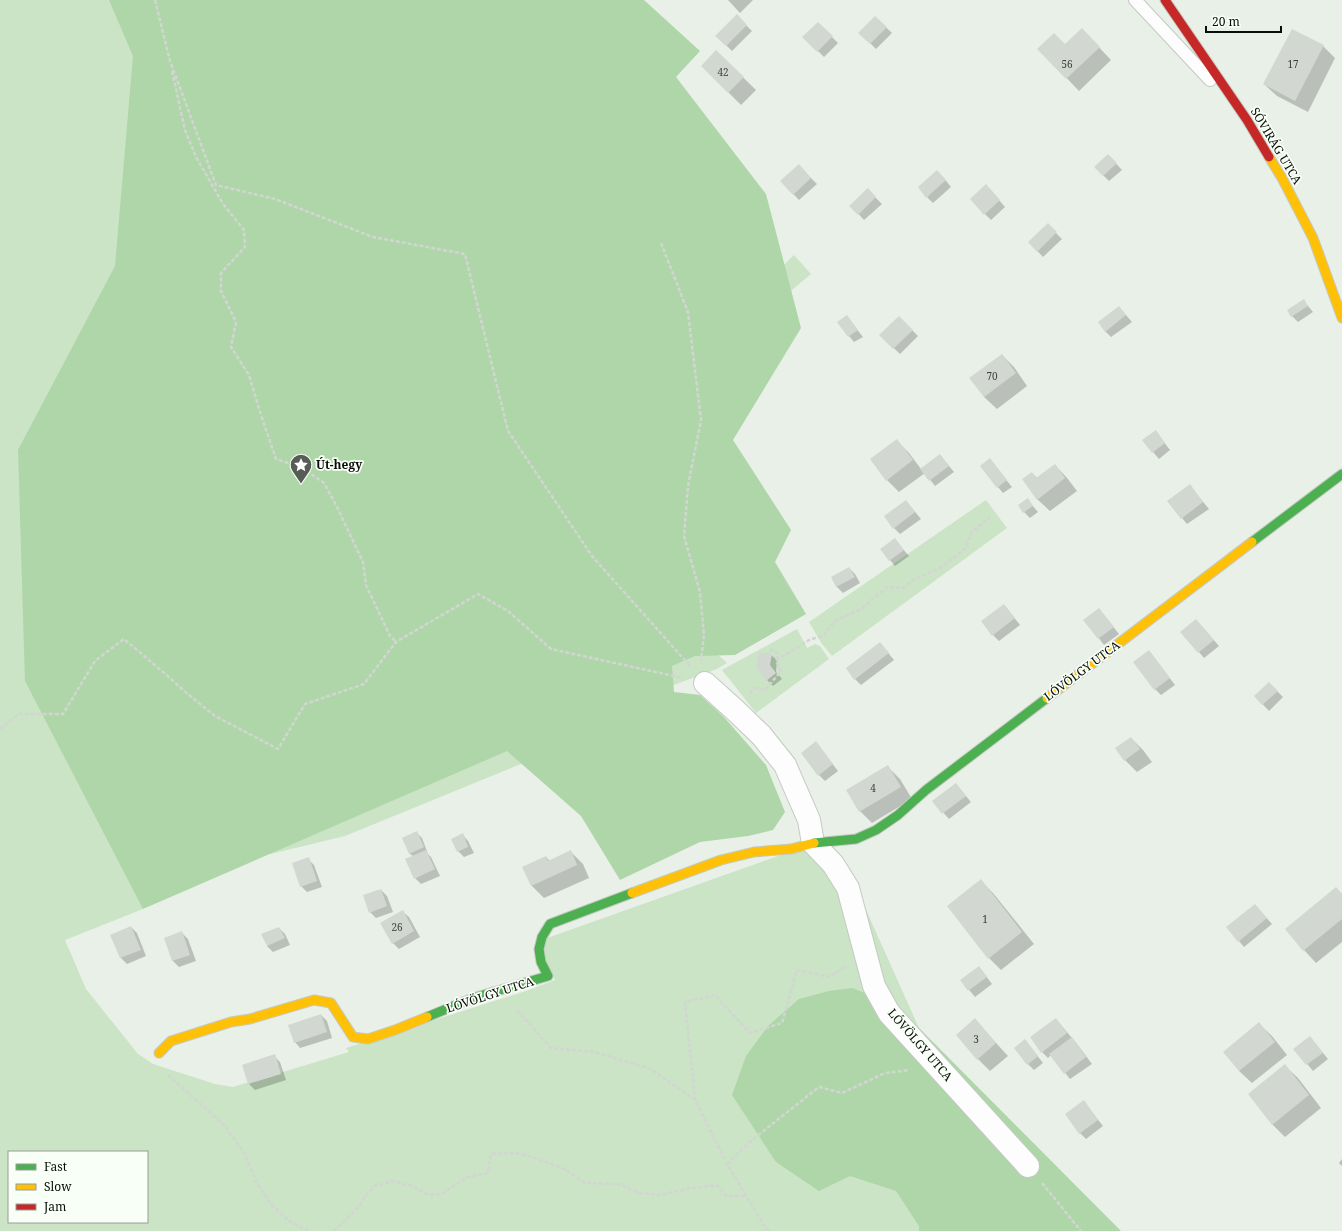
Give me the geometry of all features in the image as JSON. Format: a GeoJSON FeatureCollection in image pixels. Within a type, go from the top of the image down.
{"type":"FeatureCollection","features":[{"type":"Feature","properties":{"kind":"street","name":"SÓVIRÁG UTCA"},"geometry":{"type":"LineString","coordinates":[[1165,0],[1247,120],[1282,178],[1313,238],[1342,318]]}},
{"type":"Feature","properties":{"kind":"street","name":"LÓVÖLGY UTCA"},"geometry":{"type":"LineString","coordinates":[[159,1053],[171,1041],[231,1022],[250,1019],[314,1000],[331,1003],[353,1037],[368,1039],[395,1030],[473,998],[548,976],[538,951],[542,933],[550,924],[721,860],[754,852],[791,849],[813,843],[856,839],[876,830],[898,815],[926,790],[1342,474]]}},
{"type":"Feature","properties":{"kind":"street"},"geometry":{"type":"LineString","coordinates":[[705,683],[761,735],[785,765],[809,820],[813,843]]}},
{"type":"Feature","properties":{"kind":"street","name":"LÓVÖLGY UTCA"},"geometry":{"type":"LineString","coordinates":[[813,843],[833,864],[848,888],[874,986],[889,1013],[1028,1166]]}},
{"type":"Feature","properties":{"kind":"lane"},"geometry":{"type":"LineString","coordinates":[[1135,0],[1247,120]]}},
{"type":"Feature","properties":{"kind":"path"},"geometry":{"type":"LineString","coordinates":[[155,0],[185,130],[196,157],[223,204],[244,230],[245,247],[222,273],[221,291],[236,322],[231,347],[249,375],[276,459],[301,467],[324,483],[336,505],[362,562],[366,585],[390,636],[396,642]]}},
{"type":"Feature","properties":{"kind":"path"},"geometry":{"type":"LineString","coordinates":[[170,61],[216,185],[275,199],[373,237],[465,254],[508,430],[592,556],[705,683]]}},
{"type":"Feature","properties":{"kind":"path"},"geometry":{"type":"LineString","coordinates":[[661,243],[688,312],[701,420],[688,486],[684,536],[700,592],[704,635],[701,666],[705,683]]}},
{"type":"Feature","properties":{"kind":"path"},"geometry":{"type":"LineString","coordinates":[[776,661],[809,640],[824,635],[836,621],[861,609],[887,587],[903,588],[915,579],[942,567],[966,548],[971,533],[990,517]]}},
{"type":"Feature","properties":{"kind":"path"},"geometry":{"type":"LineString","coordinates":[[0,729],[19,714],[63,714],[95,661],[124,639],[215,716],[278,749],[305,704],[364,684],[396,642],[478,594],[508,611],[551,649],[705,683]]}},
{"type":"Feature","properties":{"kind":"path"},"geometry":{"type":"LineString","coordinates":[[736,711],[754,688],[765,690],[781,671],[776,661],[778,653],[770,649]]}},
{"type":"Feature","properties":{"kind":"path"},"geometry":{"type":"LineString","coordinates":[[769,1231],[726,1164],[695,1100],[685,1002],[715,995],[750,1033],[782,1023],[797,970],[830,977],[865,954]]}},
{"type":"Feature","properties":{"kind":"path"},"geometry":{"type":"LineString","coordinates":[[500,991],[551,1048],[595,1052],[651,1070],[695,1100]]}},
{"type":"Feature","properties":{"kind":"path"},"geometry":{"type":"LineString","coordinates":[[159,1053],[161,1066],[171,1078],[225,1126],[244,1153],[257,1183],[271,1204],[289,1221],[309,1231]]}},
{"type":"Feature","properties":{"kind":"path"},"geometry":{"type":"LineString","coordinates":[[726,1164],[752,1140],[819,1087],[842,1093],[884,1073],[937,1067]]}},
{"type":"Feature","properties":{"kind":"path"},"geometry":{"type":"LineString","coordinates":[[334,1231],[359,1207],[374,1186],[394,1181],[412,1186],[428,1195],[442,1194],[467,1177],[488,1173],[491,1154],[521,1154],[565,1169],[585,1183],[619,1184],[639,1193],[659,1195],[717,1185],[727,1196],[746,1196]]}},
{"type":"Feature","properties":{"kind":"path"},"geometry":{"type":"LineString","coordinates":[[1028,1166],[1081,1231]]}},
{"type":"Feature","properties":{"kind":"green space"},"geometry":{"type":"Polygon","coordinates":[[[0,0],[275,0],[673,76],[769,280],[794,255],[811,274],[702,365],[717,654],[727,663],[717,669],[671,686],[544,708],[521,764],[345,836],[221,866],[139,899],[143,909],[65,940],[86,989],[138,1054],[153,1064],[215,1084],[233,1087],[349,1052],[346,1048],[526,991],[555,980],[536,942],[809,845],[849,872],[919,1028],[880,999],[1060,1231],[0,1231],[0,0]]]}},
{"type":"Feature","properties":{"kind":"green space"},"geometry":{"type":"Polygon","coordinates":[[[109,0],[644,0],[700,51],[676,77],[766,194],[801,328],[733,440],[791,530],[775,562],[806,614],[735,655],[695,656],[672,666],[674,692],[700,695],[723,716],[766,765],[785,812],[773,830],[748,836],[700,842],[620,880],[581,816],[507,751],[143,909],[25,681],[18,450],[115,266],[133,56],[109,0]]]}},
{"type":"Feature","properties":{"kind":"green space"},"geometry":{"type":"Polygon","coordinates":[[[986,500],[1007,528],[832,656],[822,644],[809,622],[986,500]]]}},
{"type":"Feature","properties":{"kind":"green space"},"geometry":{"type":"Polygon","coordinates":[[[797,629],[807,648],[815,644],[820,646],[829,659],[756,713],[722,670],[797,629]]]}},
{"type":"Feature","properties":{"kind":"green space"},"geometry":{"type":"Polygon","coordinates":[[[852,988],[880,999],[919,1028],[1121,1231],[919,1231],[919,1226],[896,1191],[850,1176],[819,1191],[776,1162],[732,1095],[746,1056],[768,1026],[799,999],[829,991],[852,988]]]}},
{"type":"Feature","properties":{"kind":"building"},"geometry":{"type":"Polygon","coordinates":[[[737,14],[747,25],[726,46],[715,36],[737,14]]]}},
{"type":"Feature","properties":{"kind":"building"},"geometry":{"type":"Polygon","coordinates":[[[875,16],[887,27],[870,44],[858,33],[875,16]]]}},
{"type":"Feature","properties":{"kind":"building"},"geometry":{"type":"Polygon","coordinates":[[[818,22],[833,36],[817,52],[802,37],[818,22]]]}},
{"type":"Feature","properties":{"kind":"building"},"geometry":{"type":"Polygon","coordinates":[[[1082,28],[1100,47],[1066,79],[1037,49],[1054,33],[1065,44],[1082,28]]]}},
{"type":"Feature","properties":{"kind":"building"},"geometry":{"type":"Polygon","coordinates":[[[1292,29],[1324,45],[1295,101],[1263,84],[1292,29]]]}},
{"type":"Feature","properties":{"kind":"building"},"geometry":{"type":"Polygon","coordinates":[[[716,50],[744,77],[728,93],[701,66],[716,50]]]}},
{"type":"Feature","properties":{"kind":"building"},"geometry":{"type":"Polygon","coordinates":[[[1108,154],[1117,163],[1103,176],[1094,167],[1108,154]]]}},
{"type":"Feature","properties":{"kind":"building"},"geometry":{"type":"Polygon","coordinates":[[[799,164],[811,178],[793,195],[780,181],[799,164]]]}},
{"type":"Feature","properties":{"kind":"building"},"geometry":{"type":"Polygon","coordinates":[[[937,170],[946,180],[926,198],[918,187],[937,170]]]}},
{"type":"Feature","properties":{"kind":"building"},"geometry":{"type":"Polygon","coordinates":[[[986,184],[1000,200],[984,215],[970,199],[986,184]]]}},
{"type":"Feature","properties":{"kind":"building"},"geometry":{"type":"Polygon","coordinates":[[[868,188],[876,197],[858,215],[849,206],[868,188]]]}},
{"type":"Feature","properties":{"kind":"building"},"geometry":{"type":"Polygon","coordinates":[[[1048,223],[1057,232],[1037,252],[1028,242],[1048,223]]]}},
{"type":"Feature","properties":{"kind":"building"},"geometry":{"type":"Polygon","coordinates":[[[1304,299],[1308,306],[1291,317],[1287,310],[1304,299]]]}},
{"type":"Feature","properties":{"kind":"building"},"geometry":{"type":"Polygon","coordinates":[[[1119,306],[1126,315],[1105,332],[1098,322],[1119,306]]]}},
{"type":"Feature","properties":{"kind":"building"},"geometry":{"type":"Polygon","coordinates":[[[847,315],[858,330],[848,337],[837,322],[847,315]]]}},
{"type":"Feature","properties":{"kind":"building"},"geometry":{"type":"Polygon","coordinates":[[[899,316],[913,330],[893,349],[879,335],[899,316]]]}},
{"type":"Feature","properties":{"kind":"building"},"geometry":{"type":"Polygon","coordinates":[[[1002,354],[1016,373],[984,397],[969,378],[1002,354]]]}},
{"type":"Feature","properties":{"kind":"building"},"geometry":{"type":"Polygon","coordinates":[[[1156,430],[1165,443],[1152,453],[1142,440],[1156,430]]]}},
{"type":"Feature","properties":{"kind":"building"},"geometry":{"type":"Polygon","coordinates":[[[897,439],[913,460],[886,481],[870,459],[897,439]]]}},
{"type":"Feature","properties":{"kind":"building"},"geometry":{"type":"Polygon","coordinates":[[[940,454],[949,466],[929,481],[920,469],[940,454]]]}},
{"type":"Feature","properties":{"kind":"building"},"geometry":{"type":"Polygon","coordinates":[[[990,458],[1007,480],[997,488],[980,466],[990,458]]]}},
{"type":"Feature","properties":{"kind":"building"},"geometry":{"type":"Polygon","coordinates":[[[1055,464],[1065,478],[1037,500],[1022,479],[1032,472],[1036,478],[1055,464]]]}},
{"type":"Feature","properties":{"kind":"building"},"geometry":{"type":"Polygon","coordinates":[[[1190,484],[1203,502],[1181,519],[1167,501],[1190,484]]]}},
{"type":"Feature","properties":{"kind":"building"},"geometry":{"type":"Polygon","coordinates":[[[1028,498],[1033,506],[1023,513],[1018,505],[1028,498]]]}},
{"type":"Feature","properties":{"kind":"building"},"geometry":{"type":"Polygon","coordinates":[[[906,500],[915,512],[893,529],[884,516],[906,500]]]}},
{"type":"Feature","properties":{"kind":"building"},"geometry":{"type":"Polygon","coordinates":[[[895,538],[904,550],[889,561],[880,549],[895,538]]]}},
{"type":"Feature","properties":{"kind":"building"},"geometry":{"type":"Polygon","coordinates":[[[849,567],[855,577],[836,587],[831,577],[849,567]]]}},
{"type":"Feature","properties":{"kind":"building"},"geometry":{"type":"Polygon","coordinates":[[[1004,604],[1015,618],[992,636],[981,621],[1004,604]]]}},
{"type":"Feature","properties":{"kind":"building"},"geometry":{"type":"Polygon","coordinates":[[[1099,608],[1114,627],[1098,639],[1083,620],[1099,608]]]}},
{"type":"Feature","properties":{"kind":"building"},"geometry":{"type":"Polygon","coordinates":[[[1196,619],[1214,640],[1198,653],[1180,632],[1196,619]]]}},
{"type":"Feature","properties":{"kind":"building"},"geometry":{"type":"Polygon","coordinates":[[[880,642],[889,653],[854,680],[846,668],[880,642]]]}},
{"type":"Feature","properties":{"kind":"building"},"geometry":{"type":"Polygon","coordinates":[[[1149,650],[1170,678],[1154,690],[1133,662],[1149,650]]]}},
{"type":"Feature","properties":{"kind":"building"},"geometry":{"type":"Polygon","coordinates":[[[759,652],[772,654],[770,665],[776,673],[766,681],[757,668],[759,652]]]}},
{"type":"Feature","properties":{"kind":"building"},"geometry":{"type":"Polygon","coordinates":[[[1269,682],[1278,691],[1262,705],[1254,696],[1269,682]]]}},
{"type":"Feature","properties":{"kind":"building"},"geometry":{"type":"Polygon","coordinates":[[[1131,737],[1140,749],[1124,761],[1115,748],[1131,737]]]}},
{"type":"Feature","properties":{"kind":"building"},"geometry":{"type":"Polygon","coordinates":[[[816,741],[833,764],[818,776],[801,753],[816,741]]]}},
{"type":"Feature","properties":{"kind":"building"},"geometry":{"type":"Polygon","coordinates":[[[888,765],[901,787],[859,812],[846,790],[888,765]]]}},
{"type":"Feature","properties":{"kind":"building"},"geometry":{"type":"Polygon","coordinates":[[[956,783],[966,796],[942,814],[932,801],[956,783]]]}},
{"type":"Feature","properties":{"kind":"building"},"geometry":{"type":"Polygon","coordinates":[[[417,831],[424,847],[409,854],[402,838],[417,831]]]}},
{"type":"Feature","properties":{"kind":"building"},"geometry":{"type":"Polygon","coordinates":[[[463,833],[468,847],[457,852],[451,839],[463,833]]]}},
{"type":"Feature","properties":{"kind":"building"},"geometry":{"type":"Polygon","coordinates":[[[426,850],[435,869],[414,879],[405,859],[426,850]]]}},
{"type":"Feature","properties":{"kind":"building"},"geometry":{"type":"Polygon","coordinates":[[[571,850],[577,865],[531,886],[522,867],[546,856],[548,861],[571,850]]]}},
{"type":"Feature","properties":{"kind":"building"},"geometry":{"type":"Polygon","coordinates":[[[309,857],[317,881],[300,887],[292,863],[309,857]]]}},
{"type":"Feature","properties":{"kind":"building"},"geometry":{"type":"Polygon","coordinates":[[[981,879],[1022,932],[988,959],[947,906],[981,879]]]}},
{"type":"Feature","properties":{"kind":"building"},"geometry":{"type":"Polygon","coordinates":[[[1336,887],[1342,894],[1342,919],[1303,951],[1285,929],[1336,887]]]}},
{"type":"Feature","properties":{"kind":"building"},"geometry":{"type":"Polygon","coordinates":[[[381,889],[387,906],[369,913],[363,895],[381,889]]]}},
{"type":"Feature","properties":{"kind":"building"},"geometry":{"type":"Polygon","coordinates":[[[1255,904],[1267,918],[1238,942],[1226,927],[1255,904]]]}},
{"type":"Feature","properties":{"kind":"building"},"geometry":{"type":"Polygon","coordinates":[[[403,910],[414,931],[392,944],[380,923],[403,910]]]}},
{"type":"Feature","properties":{"kind":"building"},"geometry":{"type":"Polygon","coordinates":[[[131,926],[141,950],[120,958],[110,935],[131,926]]]}},
{"type":"Feature","properties":{"kind":"building"},"geometry":{"type":"Polygon","coordinates":[[[279,927],[285,938],[267,946],[261,934],[279,927]]]}},
{"type":"Feature","properties":{"kind":"building"},"geometry":{"type":"Polygon","coordinates":[[[182,931],[190,955],[172,961],[164,938],[182,931]]]}},
{"type":"Feature","properties":{"kind":"building"},"geometry":{"type":"Polygon","coordinates":[[[979,966],[987,977],[968,991],[960,980],[979,966]]]}},
{"type":"Feature","properties":{"kind":"building"},"geometry":{"type":"Polygon","coordinates":[[[321,1014],[327,1032],[294,1043],[288,1025],[321,1014]]]}},
{"type":"Feature","properties":{"kind":"building"},"geometry":{"type":"Polygon","coordinates":[[[975,1018],[996,1043],[977,1060],[956,1035],[975,1018]]]}},
{"type":"Feature","properties":{"kind":"building"},"geometry":{"type":"Polygon","coordinates":[[[1056,1018],[1067,1033],[1041,1053],[1030,1037],[1056,1018]]]}},
{"type":"Feature","properties":{"kind":"building"},"geometry":{"type":"Polygon","coordinates":[[[1259,1022],[1275,1042],[1239,1071],[1223,1052],[1259,1022]]]}},
{"type":"Feature","properties":{"kind":"building"},"geometry":{"type":"Polygon","coordinates":[[[1310,1036],[1323,1053],[1306,1065],[1293,1049],[1310,1036]]]}},
{"type":"Feature","properties":{"kind":"building"},"geometry":{"type":"Polygon","coordinates":[[[1072,1037],[1086,1057],[1064,1074],[1049,1054],[1072,1037]]]}},
{"type":"Feature","properties":{"kind":"building"},"geometry":{"type":"Polygon","coordinates":[[[1025,1039],[1038,1056],[1027,1065],[1014,1048],[1025,1039]]]}},
{"type":"Feature","properties":{"kind":"building"},"geometry":{"type":"Polygon","coordinates":[[[275,1054],[281,1074],[248,1084],[242,1065],[275,1054]]]}},
{"type":"Feature","properties":{"kind":"building"},"geometry":{"type":"Polygon","coordinates":[[[1285,1064],[1309,1095],[1272,1125],[1248,1094],[1285,1064]]]}},
{"type":"Feature","properties":{"kind":"building"},"geometry":{"type":"Polygon","coordinates":[[[1084,1100],[1098,1120],[1079,1134],[1065,1114],[1084,1100]]]}},
{"type":"Feature","properties":{"kind":"traffic: fast"},"geometry":{"type":"LineString","coordinates":[[1252,542],[1342,474]]}},
{"type":"Feature","properties":{"kind":"traffic: fast"},"geometry":{"type":"LineString","coordinates":[[814,843],[856,839],[876,830],[898,815],[926,790],[1047,698]]}},
{"type":"Feature","properties":{"kind":"traffic: fast"},"geometry":{"type":"LineString","coordinates":[[427,1017],[473,998],[548,976],[541,962],[539,949],[542,937],[550,924],[632,893]]}},
{"type":"Feature","properties":{"kind":"traffic: slow"},"geometry":{"type":"LineString","coordinates":[[1269,157],[1282,178],[1313,238],[1342,318]]}},
{"type":"Feature","properties":{"kind":"traffic: slow"},"geometry":{"type":"LineString","coordinates":[[1047,698],[1252,542]]}},
{"type":"Feature","properties":{"kind":"traffic: slow"},"geometry":{"type":"LineString","coordinates":[[632,893],[721,860],[754,852],[791,849],[814,843]]}},
{"type":"Feature","properties":{"kind":"traffic: slow"},"geometry":{"type":"LineString","coordinates":[[159,1053],[171,1041],[231,1022],[250,1019],[314,1000],[331,1003],[353,1037],[368,1039],[427,1017]]}},
{"type":"Feature","properties":{"kind":"traffic: jam"},"geometry":{"type":"LineString","coordinates":[[1165,0],[1247,120],[1269,157]]}},
{"type":"Feature","properties":{"kind":"place","name":"Út-hegy"},"geometry":{"type":"Point","coordinates":[301,484]}}]}
